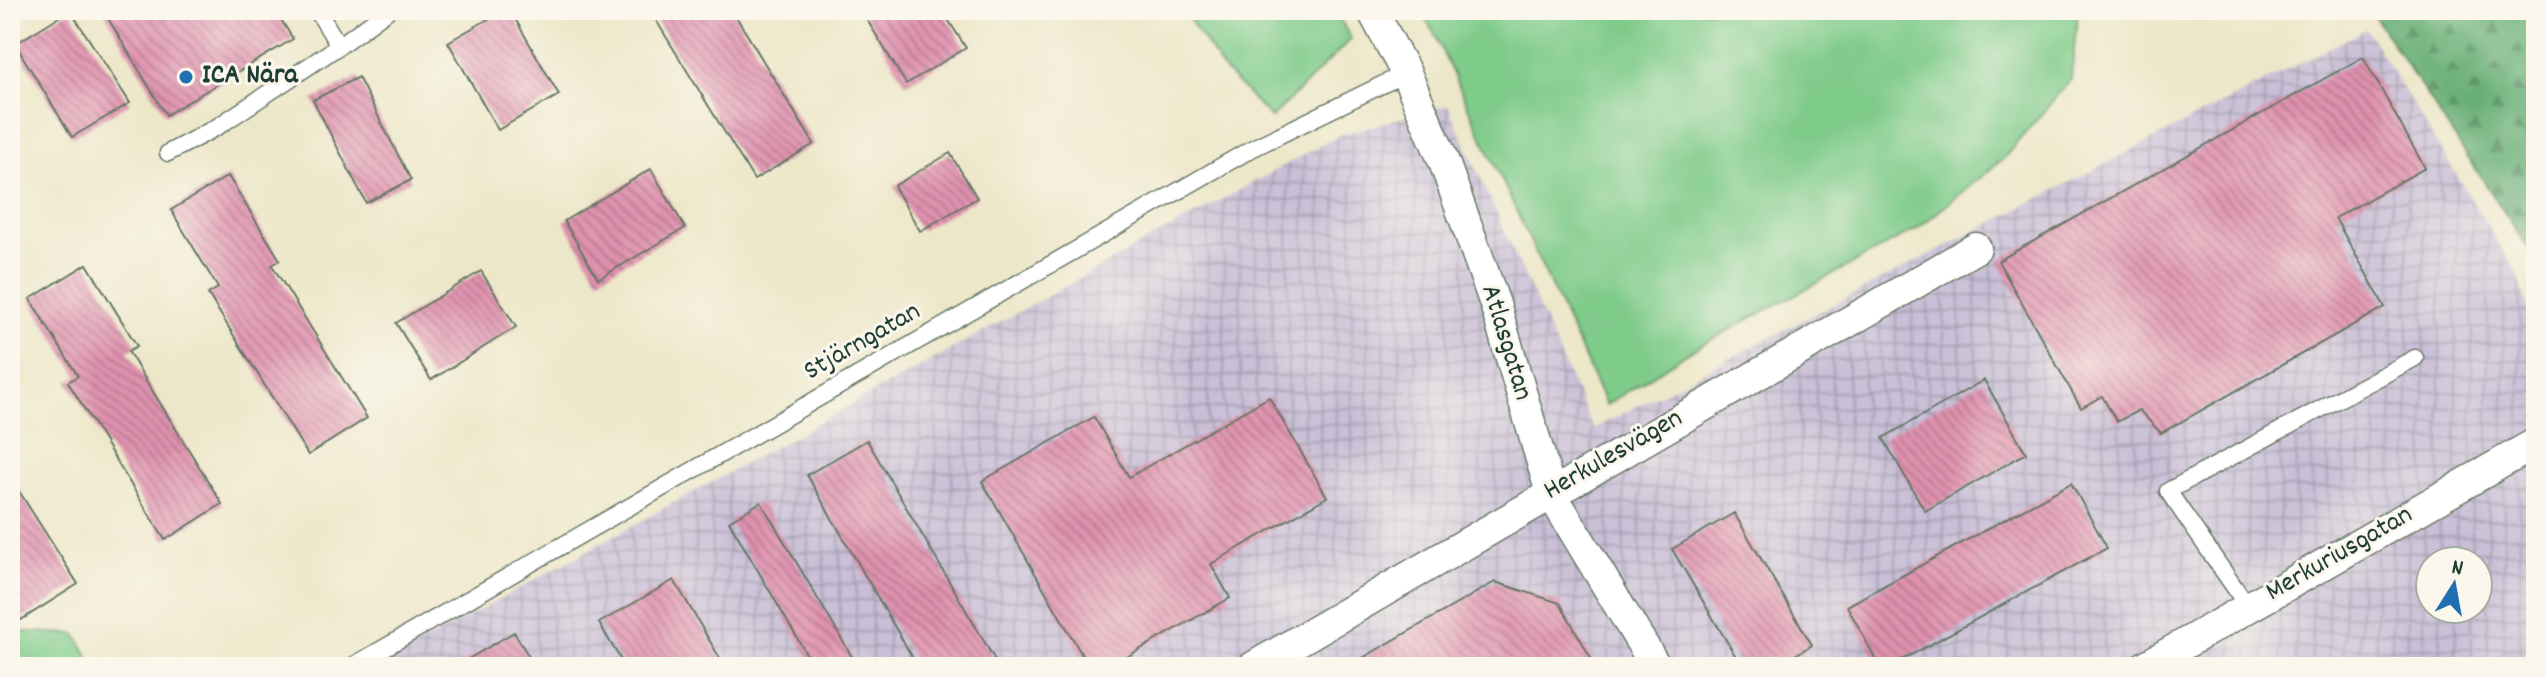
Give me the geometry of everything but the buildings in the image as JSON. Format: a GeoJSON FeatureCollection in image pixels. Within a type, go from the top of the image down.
{"type":"FeatureCollection","features":[{"type":"Feature","properties":{"kind":"street","name":"Atlasgatan"},"geometry":{"type":"LineString","coordinates":[[1372,10],[1406,73],[1444,162],[1495,304],[1551,493],[1656,667]]}},
{"type":"Feature","properties":{"kind":"street","name":"Herkulesvägen"},"geometry":{"type":"LineString","coordinates":[[1253,667],[1976,248]]}},
{"type":"Feature","properties":{"kind":"street","name":"Merkuriusgatan"},"geometry":{"type":"LineString","coordinates":[[2144,667],[2536,443]]}},
{"type":"Feature","properties":{"kind":"lane"},"geometry":{"type":"LineString","coordinates":[[317,10],[339,46]]}},
{"type":"Feature","properties":{"kind":"lane"},"geometry":{"type":"LineString","coordinates":[[168,153],[217,127],[388,10]]}},
{"type":"Feature","properties":{"kind":"lane","name":"Stjärngatan"},"geometry":{"type":"LineString","coordinates":[[351,667],[1253,148],[1406,73]]}},
{"type":"Feature","properties":{"kind":"lane"},"geometry":{"type":"LineString","coordinates":[[2248,607],[2168,491],[2415,358]]}},
{"type":"Feature","properties":{"kind":"shaded area"},"geometry":{"type":"Polygon","coordinates":[[[2366,29],[2518,275],[2536,334],[2536,513],[2528,520],[2536,546],[2536,667],[377,667],[1339,135],[1448,105],[1593,429],[2366,29]]]}},
{"type":"Feature","properties":{"kind":"green space"},"geometry":{"type":"Polygon","coordinates":[[[1183,10],[1335,10],[1351,39],[1271,118],[1224,70],[1183,10]]]}},
{"type":"Feature","properties":{"kind":"green space"},"geometry":{"type":"Polygon","coordinates":[[[1419,10],[2078,10],[2071,79],[2003,159],[1917,229],[1692,350],[1606,405],[1433,31],[1419,10]]]}},
{"type":"Feature","properties":{"kind":"green space"},"geometry":{"type":"Polygon","coordinates":[[[2370,10],[2536,10],[2536,260],[2370,10]]]}},
{"type":"Feature","properties":{"kind":"green space"},"geometry":{"type":"Polygon","coordinates":[[[10,631],[76,634],[94,667],[10,667],[10,631]]]}},
{"type":"Feature","properties":{"kind":"place","name":"ICA Nära"},"geometry":{"type":"Point","coordinates":[186,77]}}]}
